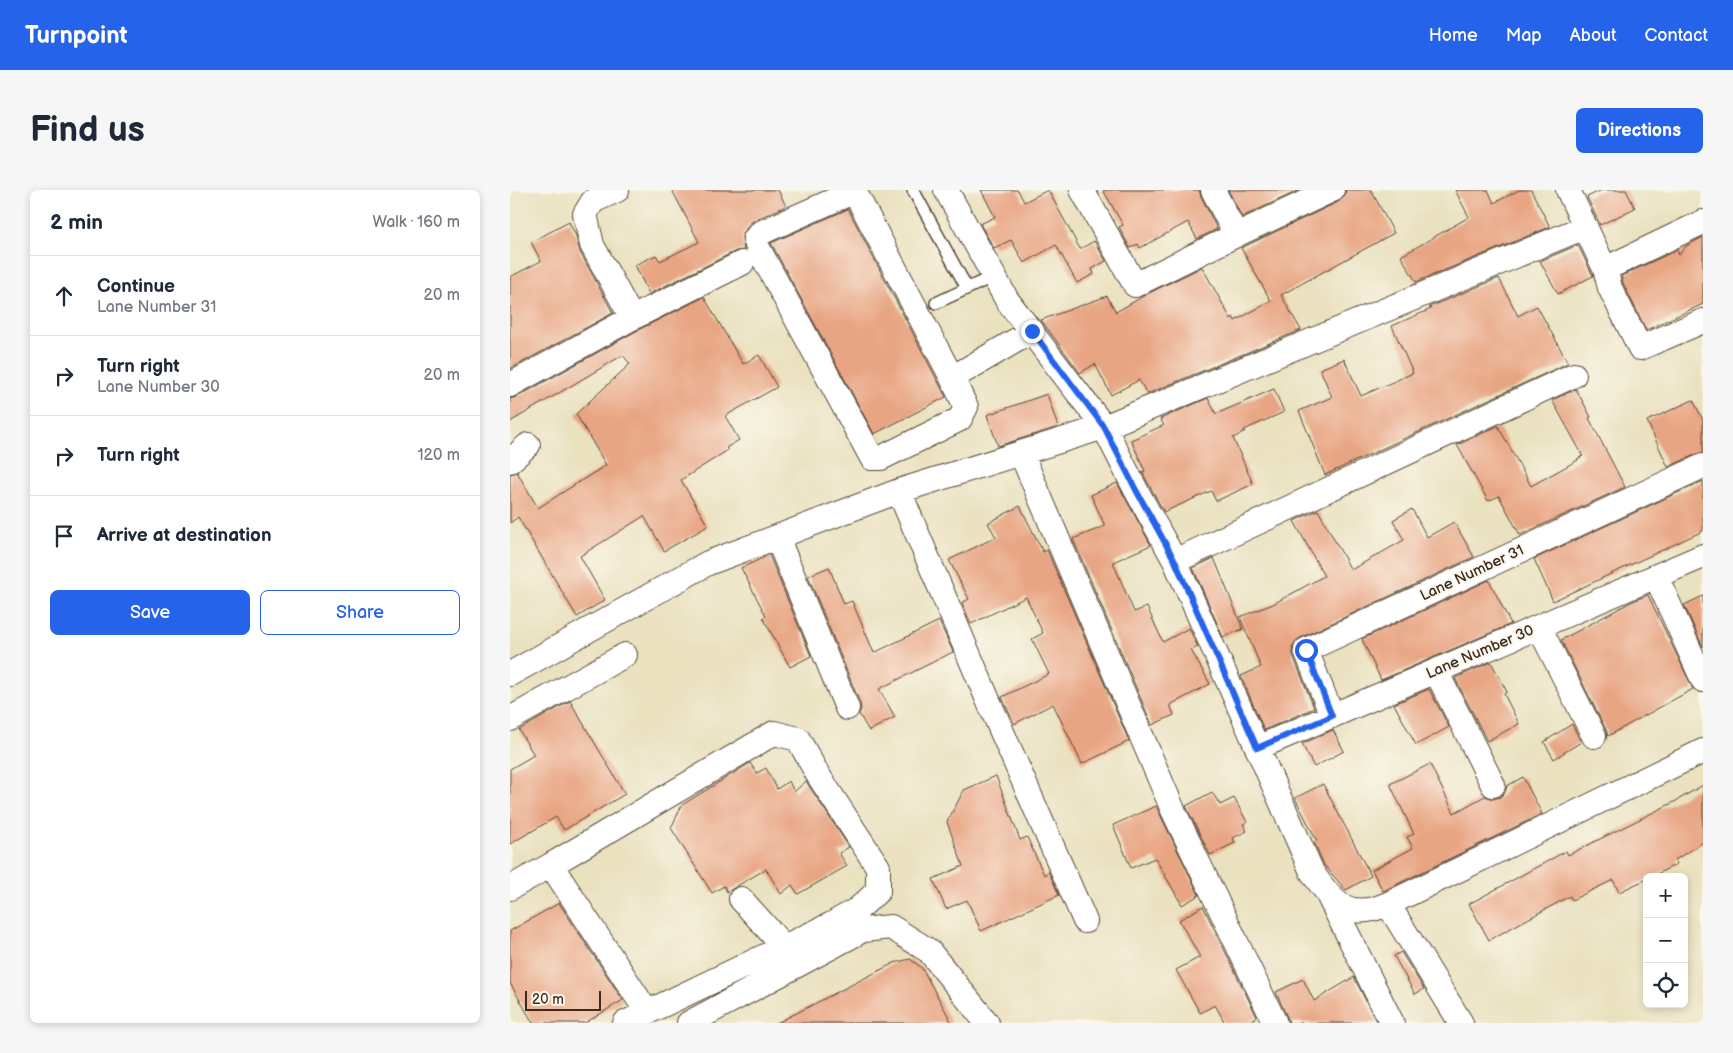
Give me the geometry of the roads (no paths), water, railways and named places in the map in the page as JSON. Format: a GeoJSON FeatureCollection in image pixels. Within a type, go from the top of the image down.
{"type":"FeatureCollection","features":[{"type":"Feature","properties":{"kind":"street"},"geometry":{"type":"LineString","coordinates":[[617,190],[592,201],[585,214],[592,244],[632,318]]}},
{"type":"Feature","properties":{"kind":"street"},"geometry":{"type":"LineString","coordinates":[[946,190],[1007,300],[1104,427],[1175,561],[1312,872],[1328,895],[1392,1023]]}},
{"type":"Feature","properties":{"kind":"street"},"geometry":{"type":"LineString","coordinates":[[1082,190],[1135,285],[1332,190]]}},
{"type":"Feature","properties":{"kind":"street"},"geometry":{"type":"LineString","coordinates":[[1213,190],[1236,235]]}},
{"type":"Feature","properties":{"kind":"street"},"geometry":{"type":"LineString","coordinates":[[1568,190],[1605,269],[1610,288],[1640,348],[1703,320]]}},
{"type":"Feature","properties":{"kind":"street"},"geometry":{"type":"LineString","coordinates":[[848,194],[853,194],[858,198],[952,378],[966,407],[960,418],[881,458],[872,458],[758,248],[755,238],[760,233],[848,194]]}},
{"type":"Feature","properties":{"kind":"street"},"geometry":{"type":"LineString","coordinates":[[1605,269],[1703,222]]}},
{"type":"Feature","properties":{"kind":"street"},"geometry":{"type":"LineString","coordinates":[[510,674],[708,563],[899,491],[1104,427],[1585,227]]}},
{"type":"Feature","properties":{"kind":"street"},"geometry":{"type":"LineString","coordinates":[[510,385],[632,318],[742,263]]}},
{"type":"Feature","properties":{"kind":"street"},"geometry":{"type":"LineString","coordinates":[[952,378],[1032,331]]}},
{"type":"Feature","properties":{"kind":"street"},"geometry":{"type":"LineString","coordinates":[[1175,561],[1574,375]]}},
{"type":"Feature","properties":{"kind":"street"},"geometry":{"type":"LineString","coordinates":[[510,461],[528,445]]}},
{"type":"Feature","properties":{"kind":"street"},"geometry":{"type":"LineString","coordinates":[[1021,453],[1173,810],[1275,1023]]}},
{"type":"Feature","properties":{"kind":"street","name":"Lane Number 31"},"geometry":{"type":"LineString","coordinates":[[1332,716],[1306,650],[1703,466]]}},
{"type":"Feature","properties":{"kind":"street"},"geometry":{"type":"LineString","coordinates":[[899,491],[1085,920]]}},
{"type":"Feature","properties":{"kind":"street"},"geometry":{"type":"LineString","coordinates":[[777,536],[847,708]]}},
{"type":"Feature","properties":{"kind":"street","name":"Lane Number 30"},"geometry":{"type":"LineString","coordinates":[[1257,748],[1703,556]]}},
{"type":"Feature","properties":{"kind":"street"},"geometry":{"type":"LineString","coordinates":[[1656,576],[1703,680]]}},
{"type":"Feature","properties":{"kind":"street"},"geometry":{"type":"LineString","coordinates":[[1539,627],[1594,736]]}},
{"type":"Feature","properties":{"kind":"street"},"geometry":{"type":"LineString","coordinates":[[510,719],[625,654]]}},
{"type":"Feature","properties":{"kind":"street"},"geometry":{"type":"LineString","coordinates":[[1436,671],[1493,785]]}},
{"type":"Feature","properties":{"kind":"street"},"geometry":{"type":"LineString","coordinates":[[510,888],[774,733],[798,739],[824,784],[878,867],[878,891],[858,909],[832,924],[625,1023]]}},
{"type":"Feature","properties":{"kind":"street"},"geometry":{"type":"LineString","coordinates":[[1328,895],[1348,910],[1371,911],[1703,751]]}},
{"type":"Feature","properties":{"kind":"street"},"geometry":{"type":"LineString","coordinates":[[551,865],[647,1012]]}},
{"type":"Feature","properties":{"kind":"street"},"geometry":{"type":"LineString","coordinates":[[741,899],[784,946]]}},
{"type":"Feature","properties":{"kind":"street"},"geometry":{"type":"LineString","coordinates":[[1388,904],[1461,1023]]}},
{"type":"Feature","properties":{"kind":"street"},"geometry":{"type":"LineString","coordinates":[[689,1023],[863,930],[891,927],[929,951],[987,1023]]}},
{"type":"Feature","properties":{"kind":"lane"},"geometry":{"type":"LineString","coordinates":[[912,190],[967,288]]}},
{"type":"Feature","properties":{"kind":"lane"},"geometry":{"type":"LineString","coordinates":[[936,303],[994,276]]}}]}
